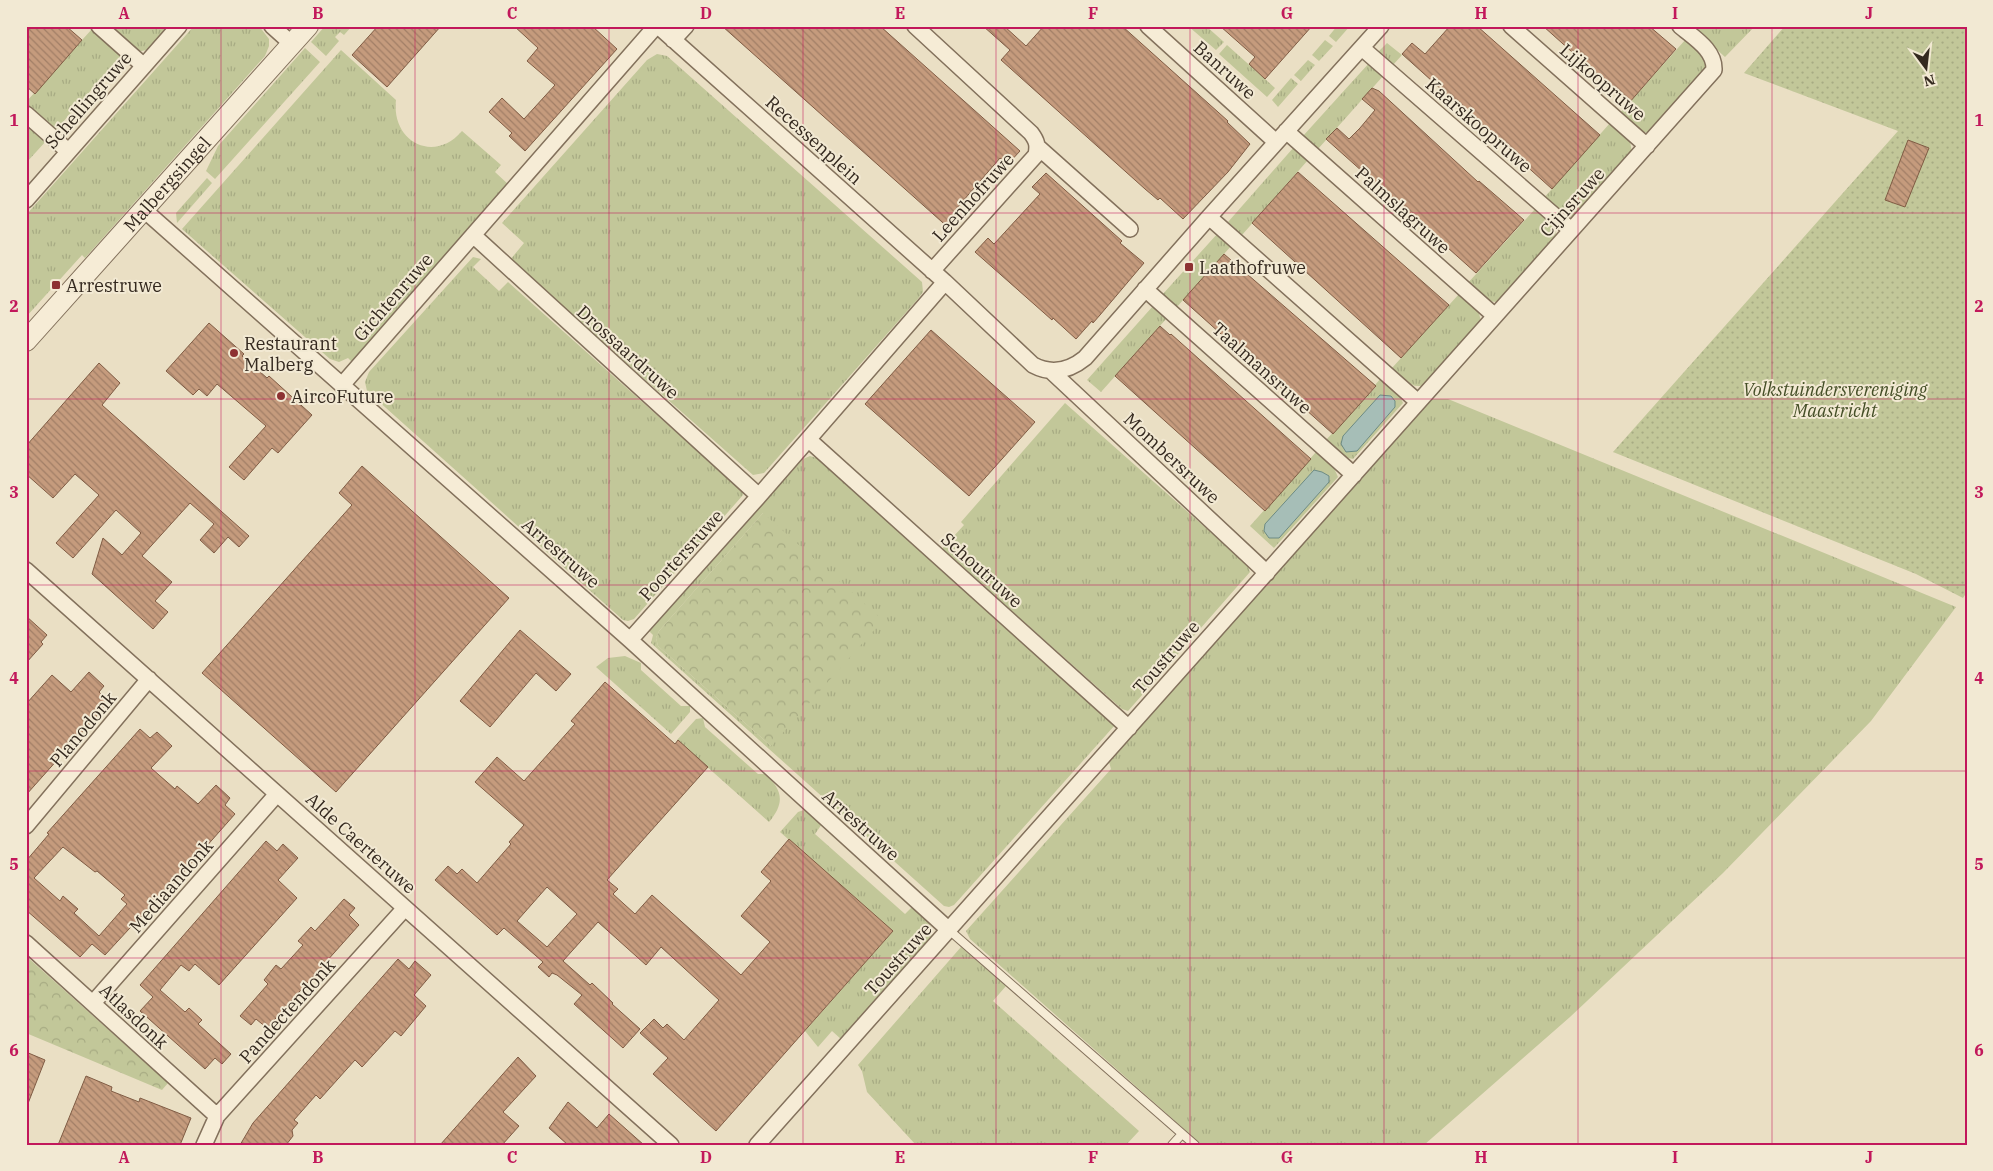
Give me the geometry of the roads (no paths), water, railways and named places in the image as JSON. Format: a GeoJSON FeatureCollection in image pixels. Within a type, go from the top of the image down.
{"type":"FeatureCollection","features":[{"type":"Feature","properties":{"kind":"street"},"geometry":{"type":"LineString","coordinates":[[99,26],[144,66]]}},
{"type":"Feature","properties":{"kind":"street","name":"Schellingruwe"},"geometry":{"type":"LineString","coordinates":[[26,200],[179,26]]}},
{"type":"Feature","properties":{"kind":"street"},"geometry":{"type":"LineString","coordinates":[[272,26],[292,44]]}},
{"type":"Feature","properties":{"kind":"street","name":"Malbergsingel"},"geometry":{"type":"LineString","coordinates":[[26,341],[308,26]]}},
{"type":"Feature","properties":{"kind":"street","name":"Recessenplein"},"geometry":{"type":"LineString","coordinates":[[473,234],[657,26],[945,282],[1033,365],[1041,370],[1051,371]]}},
{"type":"Feature","properties":{"kind":"street"},"geometry":{"type":"LineString","coordinates":[[673,40],[686,26]]}},
{"type":"Feature","properties":{"kind":"street","name":"Leenhofruwe"},"geometry":{"type":"LineString","coordinates":[[915,26],[1031,133],[1038,147],[1036,155],[932,271]]}},
{"type":"Feature","properties":{"kind":"street","name":"Banruwe"},"geometry":{"type":"LineString","coordinates":[[1148,26],[1281,136]]}},
{"type":"Feature","properties":{"kind":"street"},"geometry":{"type":"LineString","coordinates":[[1051,371],[1070,368],[1085,358],[1381,26]]}},
{"type":"Feature","properties":{"kind":"street","name":"Lijkoopruwe"},"geometry":{"type":"LineString","coordinates":[[1511,26],[1647,146]]}},
{"type":"Feature","properties":{"kind":"street","name":"Cijnsruwe"},"geometry":{"type":"LineString","coordinates":[[1418,402],[1714,70],[1715,62],[1712,55],[1680,26]]}},
{"type":"Feature","properties":{"kind":"street","name":"Kaarskoopruwe"},"geometry":{"type":"LineString","coordinates":[[1362,48],[1571,230]]}},
{"type":"Feature","properties":{"kind":"street"},"geometry":{"type":"LineString","coordinates":[[26,114],[68,151]]}},
{"type":"Feature","properties":{"kind":"street","name":"Palmslagruwe"},"geometry":{"type":"LineString","coordinates":[[1281,136],[1495,316]]}},
{"type":"Feature","properties":{"kind":"street","name":"Leenhofruwe"},"geometry":{"type":"LineString","coordinates":[[1038,147],[1130,229]]}},
{"type":"Feature","properties":{"kind":"street","name":"Arrestruwe"},"geometry":{"type":"LineString","coordinates":[[144,209],[630,640],[949,930]]}},
{"type":"Feature","properties":{"kind":"street"},"geometry":{"type":"LineString","coordinates":[[1209,217],[1418,402]]}},
{"type":"Feature","properties":{"kind":"street","name":"Gichtenruwe"},"geometry":{"type":"LineString","coordinates":[[342,385],[473,234]]}},
{"type":"Feature","properties":{"kind":"street","name":"Drossaardruwe"},"geometry":{"type":"LineString","coordinates":[[473,234],[759,496]]}},
{"type":"Feature","properties":{"kind":"street"},"geometry":{"type":"LineString","coordinates":[[759,496],[945,282]]}},
{"type":"Feature","properties":{"kind":"street","name":"Taalmansruwe"},"geometry":{"type":"LineString","coordinates":[[1145,290],[1354,475]]}},
{"type":"Feature","properties":{"kind":"street","name":"Mombersruwe"},"geometry":{"type":"LineString","coordinates":[[1051,371],[1267,573]]}},
{"type":"Feature","properties":{"kind":"street","name":"Toustruwe"},"geometry":{"type":"LineString","coordinates":[[757,1145],[1130,728],[1197,648],[1267,573],[1418,402]]}},
{"type":"Feature","properties":{"kind":"street","name":"Schoutruwe"},"geometry":{"type":"LineString","coordinates":[[809,440],[1130,728]]}},
{"type":"Feature","properties":{"kind":"street","name":"Poortersruwe"},"geometry":{"type":"LineString","coordinates":[[630,640],[759,496]]}},
{"type":"Feature","properties":{"kind":"street","name":"Alde Caerteruwe"},"geometry":{"type":"LineString","coordinates":[[26,570],[671,1145]]}},
{"type":"Feature","properties":{"kind":"street","name":"Planodonk"},"geometry":{"type":"LineString","coordinates":[[26,826],[149,679]]}},
{"type":"Feature","properties":{"kind":"street","name":"Mediaandonk"},"geometry":{"type":"LineString","coordinates":[[93,1003],[277,794]]}},
{"type":"Feature","properties":{"kind":"street","name":"Pandectendonk"},"geometry":{"type":"LineString","coordinates":[[204,1145],[217,1116],[405,908]]}},
{"type":"Feature","properties":{"kind":"street","name":"Atlasdonk"},"geometry":{"type":"LineString","coordinates":[[26,943],[217,1116]]}},
{"type":"Feature","properties":{"kind":"lane"},"geometry":{"type":"LineString","coordinates":[[949,930],[1195,1145]]}},
{"type":"Feature","properties":{"kind":"lane"},"geometry":{"type":"LineString","coordinates":[[1172,1145],[1182,1134]]}},
{"type":"Feature","properties":{"kind":"water"},"geometry":{"type":"Polygon","coordinates":[[[1380,395],[1391,396],[1395,401],[1395,407],[1357,451],[1346,452],[1341,444],[1343,436],[1380,395]]]}},
{"type":"Feature","properties":{"kind":"water"},"geometry":{"type":"Polygon","coordinates":[[[1314,470],[1329,476],[1329,482],[1279,538],[1269,538],[1264,531],[1265,524],[1314,470]]]}},
{"type":"Feature","properties":{"kind":"place","name":"Laathofruwe"},"geometry":{"type":"Point","coordinates":[1189,267]}},
{"type":"Feature","properties":{"kind":"place","name":"Arrestruwe"},"geometry":{"type":"Point","coordinates":[56,285]}},
{"type":"Feature","properties":{"kind":"place","name":"Restaurant Malberg"},"geometry":{"type":"Point","coordinates":[234,353]}},
{"type":"Feature","properties":{"kind":"place","name":"AircoFuture"},"geometry":{"type":"Point","coordinates":[281,396]}},
{"type":"Feature","properties":{"kind":"park label","name":"Volkstuindersvereniging Maastricht"},"geometry":{"type":"Point","coordinates":[1835,399]}}]}
